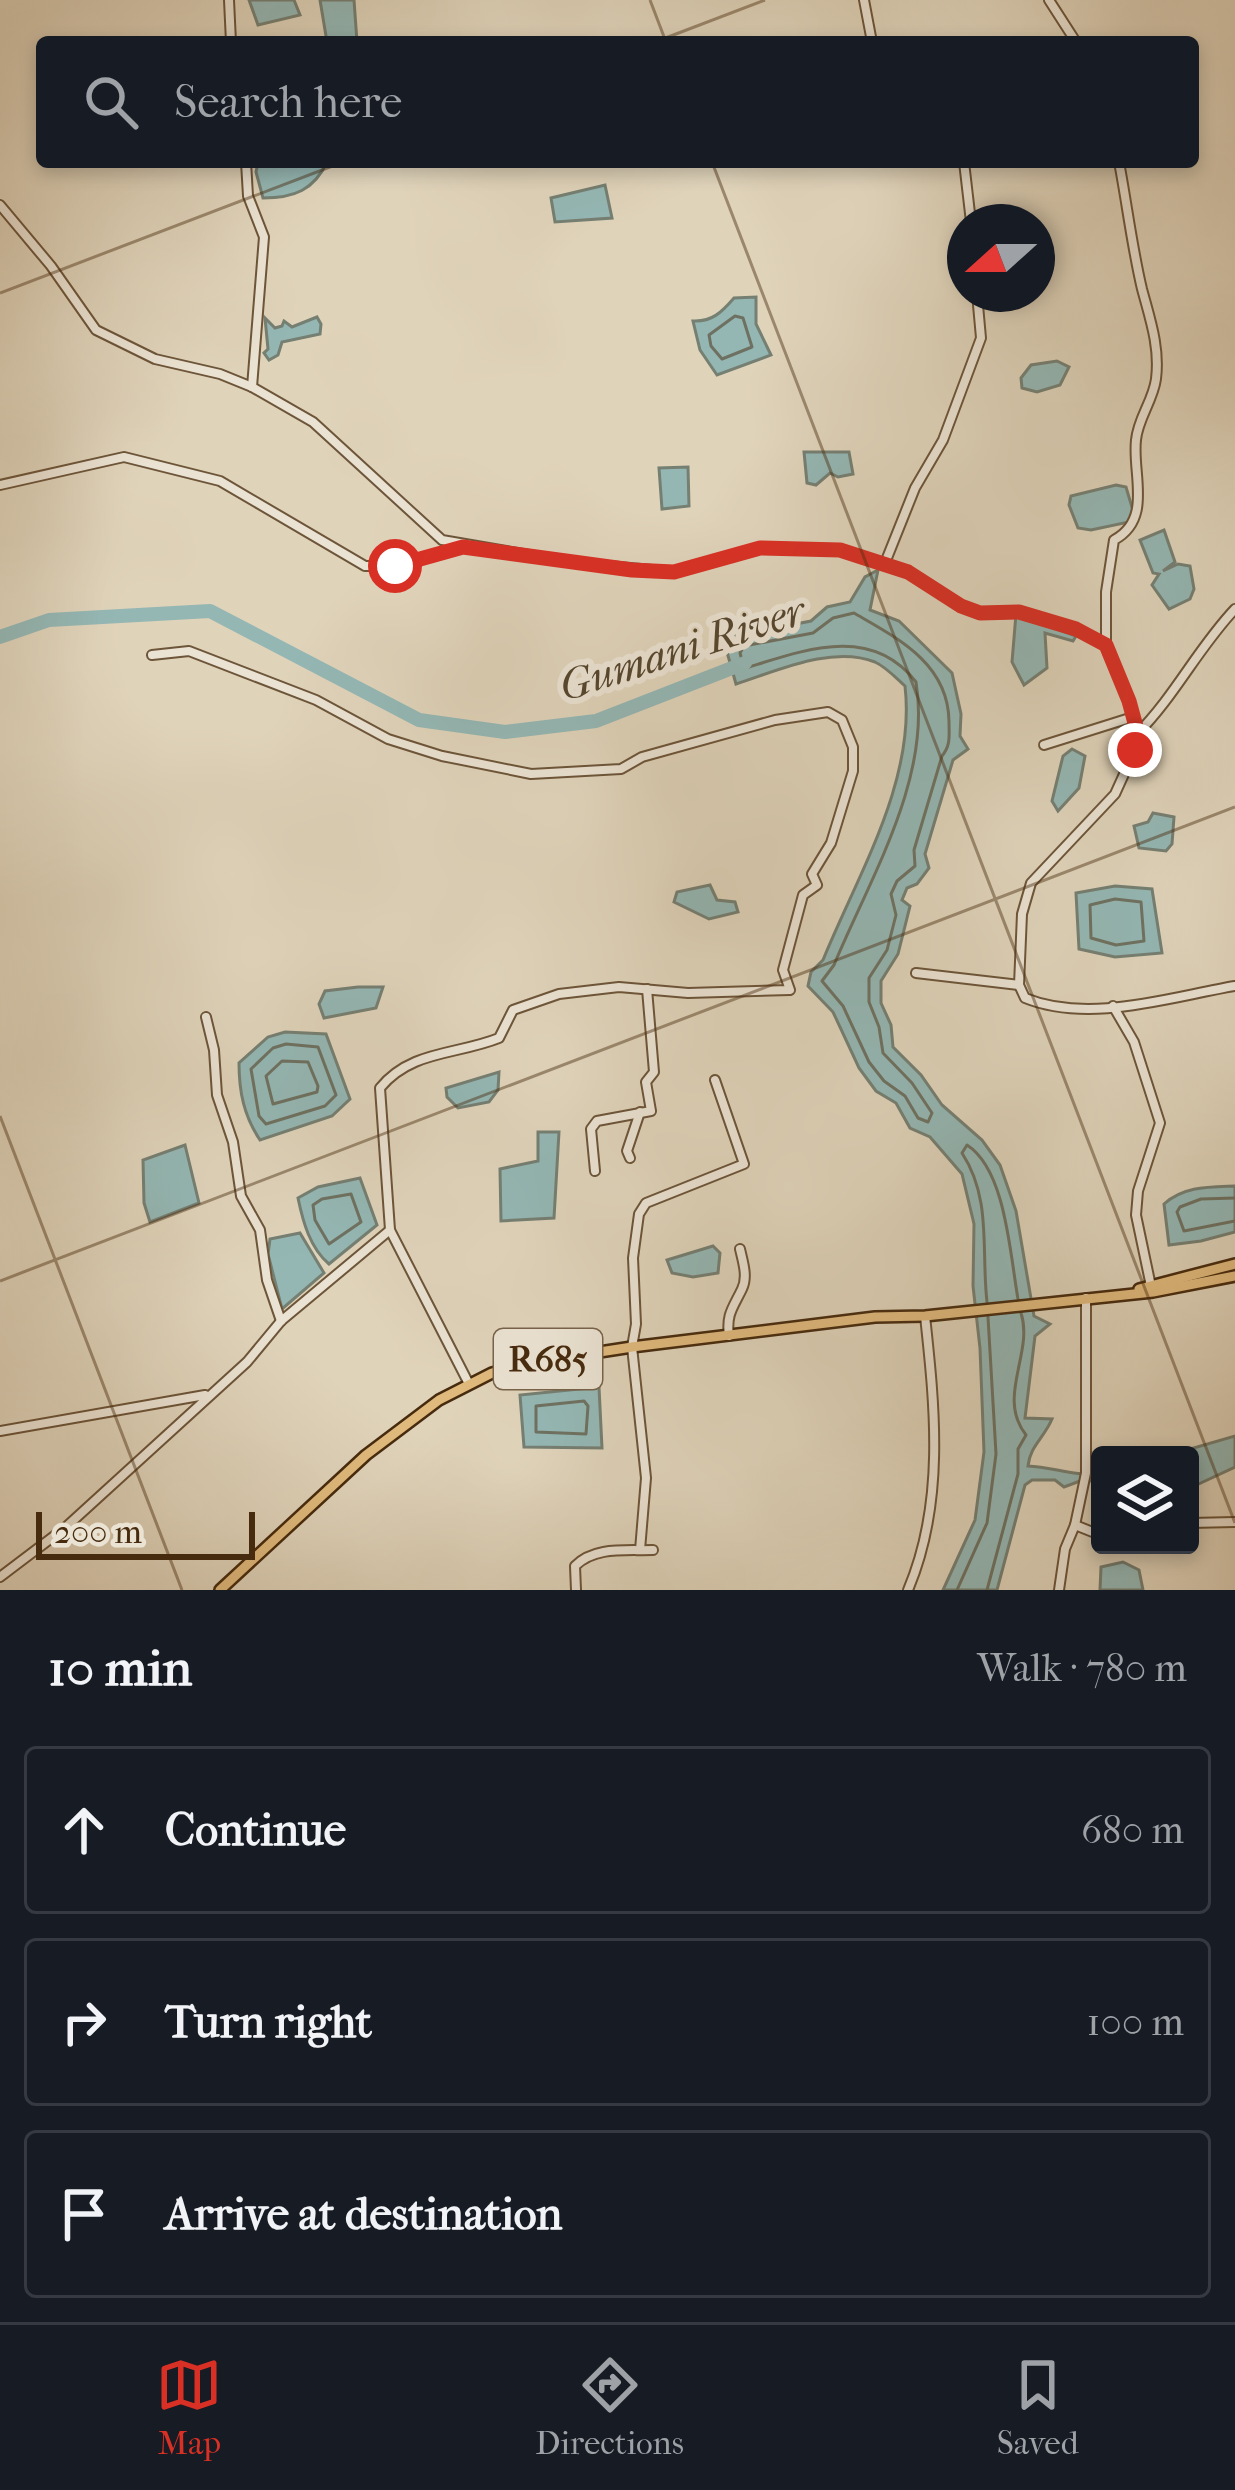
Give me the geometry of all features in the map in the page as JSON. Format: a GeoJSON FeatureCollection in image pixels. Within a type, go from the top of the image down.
{"type":"FeatureCollection","features":[{"type":"Feature","properties":{"kind":"main road","name":"R685"},"geometry":{"type":"LineString","coordinates":[[1152,1289],[1235,1264]]}},
{"type":"Feature","properties":{"kind":"main road","name":"R685"},"geometry":{"type":"LineString","coordinates":[[220,1590],[366,1455],[420,1412],[468,1382],[529,1363],[875,1317],[1050,1303],[1235,1276]]}},
{"type":"Feature","properties":{"kind":"street"},"geometry":{"type":"LineString","coordinates":[[229,0],[231,36]]}},
{"type":"Feature","properties":{"kind":"street"},"geometry":{"type":"LineString","coordinates":[[864,0],[871,36]]}},
{"type":"Feature","properties":{"kind":"street"},"geometry":{"type":"LineString","coordinates":[[1049,0],[1072,36]]}},
{"type":"Feature","properties":{"kind":"street"},"geometry":{"type":"LineString","coordinates":[[246,168],[248,196],[264,237],[252,387]]}},
{"type":"Feature","properties":{"kind":"street"},"geometry":{"type":"LineString","coordinates":[[965,168],[969,204]]}},
{"type":"Feature","properties":{"kind":"street"},"geometry":{"type":"LineString","coordinates":[[1106,645],[1110,557],[1114,540],[1133,523],[1140,487],[1135,444],[1153,394],[1157,366],[1154,325],[1143,292],[1120,168]]}},
{"type":"Feature","properties":{"kind":"street"},"geometry":{"type":"LineString","coordinates":[[0,205],[96,330],[155,359],[220,374],[252,387],[314,422],[442,540],[463,547],[674,572],[760,548],[840,550],[908,572],[980,613],[1019,612],[1076,629],[1106,645],[1118,666],[1138,734]]}},
{"type":"Feature","properties":{"kind":"street"},"geometry":{"type":"LineString","coordinates":[[886,563],[915,488],[943,440],[981,338],[979,312]]}},
{"type":"Feature","properties":{"kind":"street"},"geometry":{"type":"LineString","coordinates":[[0,484],[124,457],[220,482],[364,566],[395,566],[463,547]]}},
{"type":"Feature","properties":{"kind":"street"},"geometry":{"type":"LineString","coordinates":[[1235,609],[1138,734],[1115,794],[1031,883],[1022,914],[1019,986],[1025,998],[1042,1005],[1085,1010],[1235,986]]}},
{"type":"Feature","properties":{"kind":"street"},"geometry":{"type":"LineString","coordinates":[[152,655],[189,651],[203,655],[316,700],[388,740],[442,757],[530,774],[621,769],[642,757],[776,720],[828,712],[842,720],[853,747],[854,771],[831,843],[812,874],[817,885],[803,895],[783,970],[790,990],[688,993],[619,987],[560,994],[514,1010],[500,1038],[455,1053],[440,1052],[391,1074],[380,1088],[390,1230],[468,1382]]}},
{"type":"Feature","properties":{"kind":"street"},"geometry":{"type":"LineString","coordinates":[[1044,745],[1133,716]]}},
{"type":"Feature","properties":{"kind":"street"},"geometry":{"type":"LineString","coordinates":[[916,973],[1019,986]]}},
{"type":"Feature","properties":{"kind":"street"},"geometry":{"type":"LineString","coordinates":[[595,1171],[591,1129],[597,1120],[651,1111],[646,1082],[654,1072],[647,988]]}},
{"type":"Feature","properties":{"kind":"street"},"geometry":{"type":"LineString","coordinates":[[1113,1006],[1134,1042],[1160,1123],[1138,1191],[1136,1215],[1152,1289]]}},
{"type":"Feature","properties":{"kind":"street"},"geometry":{"type":"LineString","coordinates":[[206,1017],[217,1095],[233,1142],[241,1196],[260,1230],[270,1293],[281,1321]]}},
{"type":"Feature","properties":{"kind":"street"},"geometry":{"type":"LineString","coordinates":[[640,1550],[646,1478],[632,1347],[636,1324],[632,1258],[639,1214],[646,1203],[667,1193],[744,1164],[715,1080]]}},
{"type":"Feature","properties":{"kind":"street"},"geometry":{"type":"LineString","coordinates":[[630,1158],[627,1150],[640,1112]]}},
{"type":"Feature","properties":{"kind":"street"},"geometry":{"type":"LineString","coordinates":[[0,1577],[66,1527],[247,1362],[281,1321],[390,1230]]}},
{"type":"Feature","properties":{"kind":"street"},"geometry":{"type":"LineString","coordinates":[[729,1336],[727,1318],[743,1288],[740,1249]]}},
{"type":"Feature","properties":{"kind":"street"},"geometry":{"type":"LineString","coordinates":[[1060,1590],[1065,1550],[1086,1478],[1086,1298]]}},
{"type":"Feature","properties":{"kind":"street"},"geometry":{"type":"LineString","coordinates":[[908,1590],[929,1522],[936,1457],[926,1316]]}},
{"type":"Feature","properties":{"kind":"street"},"geometry":{"type":"LineString","coordinates":[[0,1431],[207,1395]]}},
{"type":"Feature","properties":{"kind":"street"},"geometry":{"type":"LineString","coordinates":[[1199,1523],[1235,1522]]}},
{"type":"Feature","properties":{"kind":"street"},"geometry":{"type":"LineString","coordinates":[[1075,1525],[1091,1531]]}},
{"type":"Feature","properties":{"kind":"street"},"geometry":{"type":"LineString","coordinates":[[576,1590],[574,1566],[583,1558],[603,1551],[653,1550]]}},
{"type":"Feature","properties":{"kind":"water"},"geometry":{"type":"Polygon","coordinates":[[[249,0],[294,0],[300,15],[258,25],[249,0]]]}},
{"type":"Feature","properties":{"kind":"water"},"geometry":{"type":"Polygon","coordinates":[[[320,0],[354,0],[357,36],[326,36],[320,0]]]}},
{"type":"Feature","properties":{"kind":"water"},"geometry":{"type":"Polygon","coordinates":[[[257,168],[323,168],[302,190],[263,198],[257,168]]]}},
{"type":"Feature","properties":{"kind":"water"},"geometry":{"type":"Polygon","coordinates":[[[605,185],[612,218],[555,222],[551,198],[605,185]]]}},
{"type":"Feature","properties":{"kind":"water"},"geometry":{"type":"Polygon","coordinates":[[[756,297],[756,324],[771,355],[717,375],[700,350],[693,321],[716,315],[734,298],[756,297]]]}},
{"type":"Feature","properties":{"kind":"water"},"geometry":{"type":"Polygon","coordinates":[[[317,317],[320,334],[282,342],[278,355],[269,360],[264,353],[268,349],[265,318],[275,328],[284,321],[292,327],[317,317]]]}},
{"type":"Feature","properties":{"kind":"water"},"geometry":{"type":"Polygon","coordinates":[[[1057,361],[1069,367],[1060,385],[1037,392],[1022,388],[1021,378],[1031,365],[1057,361]]]}},
{"type":"Feature","properties":{"kind":"water"},"geometry":{"type":"Polygon","coordinates":[[[804,452],[849,452],[853,474],[838,477],[830,473],[816,485],[807,483],[804,452]]]}},
{"type":"Feature","properties":{"kind":"water"},"geometry":{"type":"Polygon","coordinates":[[[688,467],[689,506],[662,509],[659,468],[688,467]]]}},
{"type":"Feature","properties":{"kind":"water"},"geometry":{"type":"Polygon","coordinates":[[[1126,487],[1134,514],[1129,522],[1078,528],[1069,505],[1071,496],[1126,487]]]}},
{"type":"Feature","properties":{"kind":"water"},"geometry":{"type":"Polygon","coordinates":[[[1164,530],[1175,562],[1163,571],[1178,564],[1190,566],[1194,589],[1190,599],[1169,609],[1152,585],[1159,574],[1153,573],[1140,540],[1164,530]]]}},
{"type":"Feature","properties":{"kind":"water"},"geometry":{"type":"Polygon","coordinates":[[[878,570],[870,610],[899,621],[952,673],[961,714],[960,736],[968,749],[953,760],[925,854],[929,868],[917,884],[907,888],[902,900],[910,906],[898,954],[881,981],[881,1003],[891,1025],[893,1047],[942,1105],[982,1140],[1000,1165],[1016,1211],[1034,1316],[1050,1324],[1035,1336],[1025,1418],[1052,1419],[1028,1466],[1091,1473],[1091,1481],[1064,1487],[1055,1480],[1032,1480],[1025,1485],[997,1590],[943,1590],[975,1520],[984,1452],[973,1286],[974,1224],[962,1174],[930,1137],[910,1128],[896,1103],[876,1091],[859,1068],[833,1012],[808,986],[867,861],[893,792],[906,722],[905,686],[875,662],[841,656],[736,684],[723,638],[811,621],[827,607],[850,602],[865,577],[878,570]]]}},
{"type":"Feature","properties":{"kind":"water"},"geometry":{"type":"Polygon","coordinates":[[[1016,614],[1076,636],[1073,641],[1045,633],[1047,668],[1024,685],[1012,662],[1016,614]]]}},
{"type":"Feature","properties":{"kind":"water"},"geometry":{"type":"Polygon","coordinates":[[[1072,749],[1085,756],[1079,788],[1058,811],[1052,801],[1063,756],[1072,749]]]}},
{"type":"Feature","properties":{"kind":"water"},"geometry":{"type":"Polygon","coordinates":[[[1153,813],[1174,817],[1172,844],[1166,851],[1139,848],[1134,826],[1148,822],[1153,813]]]}},
{"type":"Feature","properties":{"kind":"water"},"geometry":{"type":"Polygon","coordinates":[[[710,885],[717,900],[735,902],[738,912],[709,919],[674,902],[677,892],[710,885]]]}},
{"type":"Feature","properties":{"kind":"water"},"geometry":{"type":"Polygon","coordinates":[[[1115,886],[1152,889],[1162,953],[1115,957],[1079,949],[1076,893],[1115,886]]]}},
{"type":"Feature","properties":{"kind":"water"},"geometry":{"type":"Polygon","coordinates":[[[383,987],[376,1008],[324,1018],[319,1004],[325,991],[383,987]]]}},
{"type":"Feature","properties":{"kind":"water"},"geometry":{"type":"Polygon","coordinates":[[[285,1032],[326,1034],[350,1099],[332,1116],[260,1140],[244,1103],[239,1063],[268,1037],[285,1032]]]}},
{"type":"Feature","properties":{"kind":"water"},"geometry":{"type":"Polygon","coordinates":[[[499,1072],[498,1090],[489,1102],[458,1108],[447,1097],[446,1088],[499,1072]]]}},
{"type":"Feature","properties":{"kind":"water"},"geometry":{"type":"Polygon","coordinates":[[[538,1132],[559,1132],[554,1218],[501,1221],[500,1169],[538,1161],[538,1132]]]}},
{"type":"Feature","properties":{"kind":"water"},"geometry":{"type":"Polygon","coordinates":[[[185,1145],[199,1203],[150,1222],[144,1203],[143,1160],[185,1145]]]}},
{"type":"Feature","properties":{"kind":"water"},"geometry":{"type":"Polygon","coordinates":[[[360,1178],[377,1225],[329,1264],[312,1242],[298,1198],[318,1187],[360,1178]]]}},
{"type":"Feature","properties":{"kind":"water"},"geometry":{"type":"Polygon","coordinates":[[[1235,1186],[1235,1232],[1169,1245],[1164,1204],[1188,1191],[1235,1186]]]}},
{"type":"Feature","properties":{"kind":"water"},"geometry":{"type":"Polygon","coordinates":[[[300,1233],[324,1273],[282,1309],[268,1254],[270,1239],[300,1233]]]}},
{"type":"Feature","properties":{"kind":"water"},"geometry":{"type":"Polygon","coordinates":[[[713,1246],[720,1253],[718,1273],[693,1277],[672,1273],[667,1260],[713,1246]]]}},
{"type":"Feature","properties":{"kind":"water"},"geometry":{"type":"Polygon","coordinates":[[[599,1387],[602,1448],[524,1447],[520,1395],[599,1387]]]}},
{"type":"Feature","properties":{"kind":"water"},"geometry":{"type":"Polygon","coordinates":[[[1235,1436],[1235,1467],[1199,1484],[1199,1446],[1235,1436]]]}},
{"type":"Feature","properties":{"kind":"water"},"geometry":{"type":"Polygon","coordinates":[[[1123,1562],[1139,1570],[1143,1590],[1100,1590],[1101,1567],[1123,1562]]]}},
{"type":"Feature","properties":{"kind":"waterway","name":"Gumani River"},"geometry":{"type":"LineString","coordinates":[[0,637],[49,620],[210,611],[419,720],[505,732],[596,721],[745,663]]}},
{"type":"Feature","properties":{"kind":"route"},"geometry":{"type":"LineString","coordinates":[[395,566],[463,547],[674,572],[760,548],[840,550],[908,572],[980,613],[1019,612],[1076,629],[1106,645],[1129,701],[1138,734],[1135,750]]}}]}
